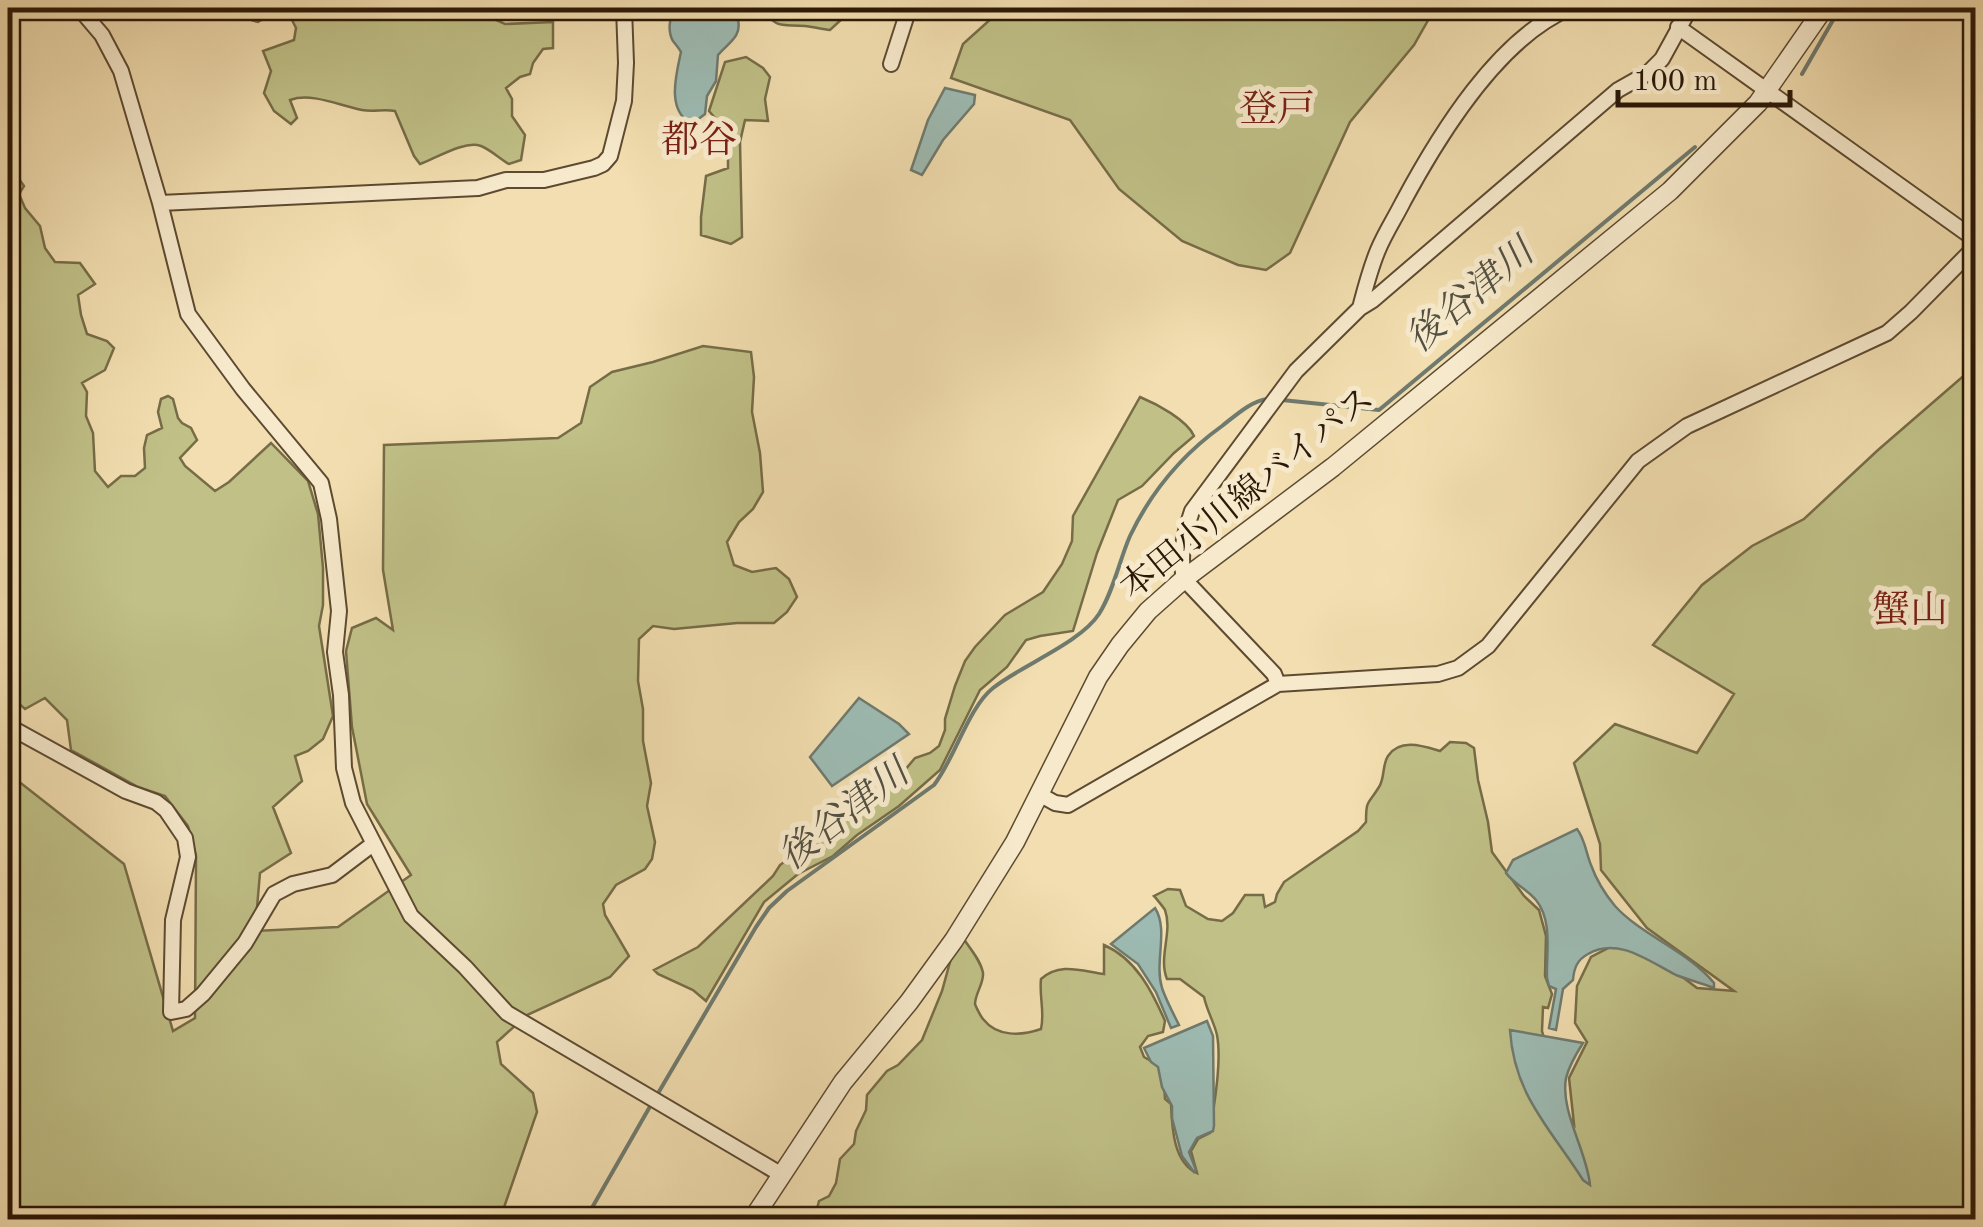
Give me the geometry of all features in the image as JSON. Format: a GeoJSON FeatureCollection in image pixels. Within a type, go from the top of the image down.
{"type":"FeatureCollection","features":[{"type":"Feature","properties":{"kind":"street"},"geometry":{"type":"LineString","coordinates":[[79,8],[102,34],[121,71],[188,314],[321,483],[339,611],[335,652],[344,768],[353,803],[411,916],[507,1013],[782,1175]]}},
{"type":"Feature","properties":{"kind":"street"},"geometry":{"type":"LineString","coordinates":[[160,203],[478,188],[506,180],[544,180],[594,168],[610,156],[624,101],[624,8]]}},
{"type":"Feature","properties":{"kind":"street"},"geometry":{"type":"LineString","coordinates":[[891,64],[909,8]]}},
{"type":"Feature","properties":{"kind":"street"},"geometry":{"type":"LineString","coordinates":[[1360,308],[1379,247],[1442,136],[1496,64],[1537,26],[1570,8]]}},
{"type":"Feature","properties":{"kind":"street"},"geometry":{"type":"LineString","coordinates":[[1278,684],[1274,674],[1184,578],[1184,535],[1192,511],[1296,371],[1360,308],[1618,90],[1648,74],[1662,59],[1690,8]]}},
{"type":"Feature","properties":{"kind":"street","name":"本田小川線バイパス"},"geometry":{"type":"LineString","coordinates":[[752,1220],[843,1082],[954,940],[1015,842],[1098,677],[1148,611],[1184,578],[1333,467],[1618,236],[1706,156],[1768,90],[1824,8]]}},
{"type":"Feature","properties":{"kind":"street"},"geometry":{"type":"LineString","coordinates":[[1038,794],[1068,806],[1278,684],[1438,674],[1458,668],[1488,646],[1638,461],[1686,426],[1887,333],[1976,243],[1678,28]]}},
{"type":"Feature","properties":{"kind":"street"},"geometry":{"type":"LineString","coordinates":[[8,726],[98,777],[156,802],[185,838],[188,856],[172,920],[172,1012],[186,1009],[203,994],[245,942],[274,894],[293,884],[332,874],[373,844]]}},
{"type":"Feature","properties":{"kind":"green space"},"geometry":{"type":"Polygon","coordinates":[[[243,8],[488,8],[489,17],[505,24],[553,22],[553,48],[543,49],[530,74],[506,88],[512,99],[512,116],[525,135],[521,160],[509,164],[474,145],[420,164],[395,111],[362,110],[299,98],[290,100],[297,118],[291,124],[274,111],[264,93],[271,71],[263,51],[294,40],[296,28],[291,18],[273,13],[258,22],[251,20],[243,8]]]}},
{"type":"Feature","properties":{"kind":"green space"},"geometry":{"type":"Polygon","coordinates":[[[761,8],[846,8],[843,18],[830,30],[780,24],[761,8]]]}},
{"type":"Feature","properties":{"kind":"green space"},"geometry":{"type":"Polygon","coordinates":[[[1003,8],[1435,8],[1414,45],[1350,122],[1290,253],[1266,270],[1238,265],[1182,241],[1119,189],[1070,120],[951,78],[963,44],[1003,8]]]}},
{"type":"Feature","properties":{"kind":"green space"},"geometry":{"type":"Polygon","coordinates":[[[746,57],[770,77],[765,99],[768,121],[745,120],[740,142],[742,237],[731,244],[701,235],[706,176],[728,168],[728,133],[709,111],[725,62],[746,57]]]}},
{"type":"Feature","properties":{"kind":"green space"},"geometry":{"type":"Polygon","coordinates":[[[8,172],[24,186],[19,194],[40,226],[45,248],[55,262],[80,263],[95,284],[78,295],[81,315],[87,334],[114,348],[105,370],[82,383],[87,392],[86,416],[93,433],[95,471],[108,487],[121,476],[135,476],[145,468],[147,435],[162,428],[158,412],[161,399],[168,396],[173,399],[178,418],[191,428],[197,440],[180,458],[215,491],[271,443],[308,481],[318,514],[323,568],[319,626],[333,716],[323,739],[295,756],[302,781],[273,807],[291,853],[260,873],[255,931],[338,927],[411,875],[367,804],[352,727],[346,651],[352,628],[376,618],[393,630],[383,570],[384,445],[558,438],[581,423],[590,387],[612,372],[703,346],[751,352],[752,412],[763,492],[727,542],[734,565],[752,572],[776,568],[789,579],[797,597],[774,623],[674,629],[653,626],[639,639],[643,741],[651,783],[647,806],[655,842],[652,859],[645,869],[616,885],[603,904],[605,915],[629,956],[610,977],[527,1015],[497,1042],[501,1064],[533,1093],[537,1112],[500,1219],[8,1219],[8,773],[124,864],[173,1031],[195,1018],[196,856],[188,826],[165,796],[138,787],[71,750],[67,720],[45,698],[25,709],[8,694],[8,172]]]}},
{"type":"Feature","properties":{"kind":"green space"},"geometry":{"type":"Polygon","coordinates":[[[1975,366],[1975,1219],[814,1220],[819,1201],[829,1196],[836,1183],[840,1159],[854,1144],[867,1095],[922,1040],[955,944],[963,938],[983,973],[975,1000],[977,1010],[989,1025],[1010,1033],[1041,1029],[1041,979],[1048,974],[1071,969],[1104,974],[1104,945],[1134,967],[1165,1021],[1163,1032],[1148,1036],[1140,1047],[1144,1057],[1163,1068],[1175,1143],[1183,1161],[1197,1173],[1191,1151],[1198,1139],[1210,1133],[1218,1070],[1217,1035],[1204,997],[1180,979],[1167,979],[1167,918],[1154,896],[1168,889],[1180,890],[1186,906],[1208,919],[1222,921],[1245,895],[1263,895],[1265,907],[1275,902],[1284,882],[1366,822],[1367,806],[1381,783],[1386,760],[1393,750],[1405,745],[1440,751],[1450,742],[1474,748],[1492,852],[1539,910],[1546,936],[1545,976],[1552,994],[1548,1008],[1543,1007],[1542,1031],[1568,1116],[1574,1124],[1569,1078],[1587,1042],[1575,1023],[1577,986],[1591,957],[1622,941],[1664,963],[1697,988],[1734,991],[1647,928],[1601,870],[1600,844],[1574,763],[1615,724],[1697,753],[1734,694],[1653,645],[1702,585],[1752,546],[1804,519],[1975,366]]]}},
{"type":"Feature","properties":{"kind":"green space"},"geometry":{"type":"Polygon","coordinates":[[[1140,397],[1178,418],[1194,436],[1142,486],[1118,500],[1073,631],[1026,640],[1007,667],[980,690],[940,770],[833,856],[798,874],[764,902],[706,1001],[693,990],[658,974],[654,970],[698,947],[780,865],[860,801],[899,777],[915,758],[939,746],[965,661],[1005,615],[1043,592],[1062,564],[1072,541],[1073,516],[1140,397]]]}},
{"type":"Feature","properties":{"kind":"water"},"geometry":{"type":"Polygon","coordinates":[[[674,8],[715,8],[738,20],[739,26],[718,55],[716,81],[707,96],[705,114],[692,124],[676,102],[675,81],[681,52],[670,33],[674,8]]]}},
{"type":"Feature","properties":{"kind":"water"},"geometry":{"type":"Polygon","coordinates":[[[945,88],[975,95],[974,104],[943,140],[922,175],[911,170],[928,120],[945,88]]]}},
{"type":"Feature","properties":{"kind":"water"},"geometry":{"type":"Polygon","coordinates":[[[859,698],[909,734],[832,786],[810,757],[859,698]]]}},
{"type":"Feature","properties":{"kind":"water"},"geometry":{"type":"Polygon","coordinates":[[[1577,829],[1595,876],[1615,906],[1691,962],[1714,983],[1714,988],[1676,975],[1634,953],[1599,949],[1575,968],[1573,980],[1563,989],[1556,1030],[1549,1028],[1556,989],[1549,986],[1547,978],[1545,918],[1536,900],[1506,873],[1513,860],[1577,829]]]}},
{"type":"Feature","properties":{"kind":"water"},"geometry":{"type":"Polygon","coordinates":[[[1155,908],[1161,926],[1162,988],[1179,1025],[1171,1028],[1156,992],[1138,964],[1111,944],[1155,908]]]}},
{"type":"Feature","properties":{"kind":"water"},"geometry":{"type":"Polygon","coordinates":[[[1207,1021],[1213,1036],[1214,1126],[1213,1131],[1197,1138],[1189,1152],[1194,1172],[1182,1156],[1172,1106],[1158,1067],[1144,1048],[1207,1021]]]}},
{"type":"Feature","properties":{"kind":"water"},"geometry":{"type":"Polygon","coordinates":[[[1510,1030],[1583,1043],[1569,1069],[1565,1091],[1590,1185],[1546,1127],[1526,1092],[1518,1074],[1510,1030]]]}},
{"type":"Feature","properties":{"kind":"waterway","name":"後谷津川"},"geometry":{"type":"LineString","coordinates":[[1802,74],[1840,8]]}},
{"type":"Feature","properties":{"kind":"waterway","name":"後谷津川"},"geometry":{"type":"LineString","coordinates":[[1282,400],[1379,410],[1695,147]]}},
{"type":"Feature","properties":{"kind":"waterway","name":"後谷津川"},"geometry":{"type":"LineString","coordinates":[[657,1095],[769,908],[934,785],[984,697],[1005,679],[1078,635],[1099,614],[1130,536],[1169,475],[1238,414],[1267,399]]}},
{"type":"Feature","properties":{"kind":"waterway","name":"後谷津川"},"geometry":{"type":"LineString","coordinates":[[585,1220],[652,1103]]}},
{"type":"Feature","properties":{"kind":"district","name":"登戸"},"geometry":{"type":"Point","coordinates":[1277,111]}},
{"type":"Feature","properties":{"kind":"district","name":"都谷"},"geometry":{"type":"Point","coordinates":[699,142]}},
{"type":"Feature","properties":{"kind":"district","name":"蟹山"},"geometry":{"type":"Point","coordinates":[1910,612]}}]}
